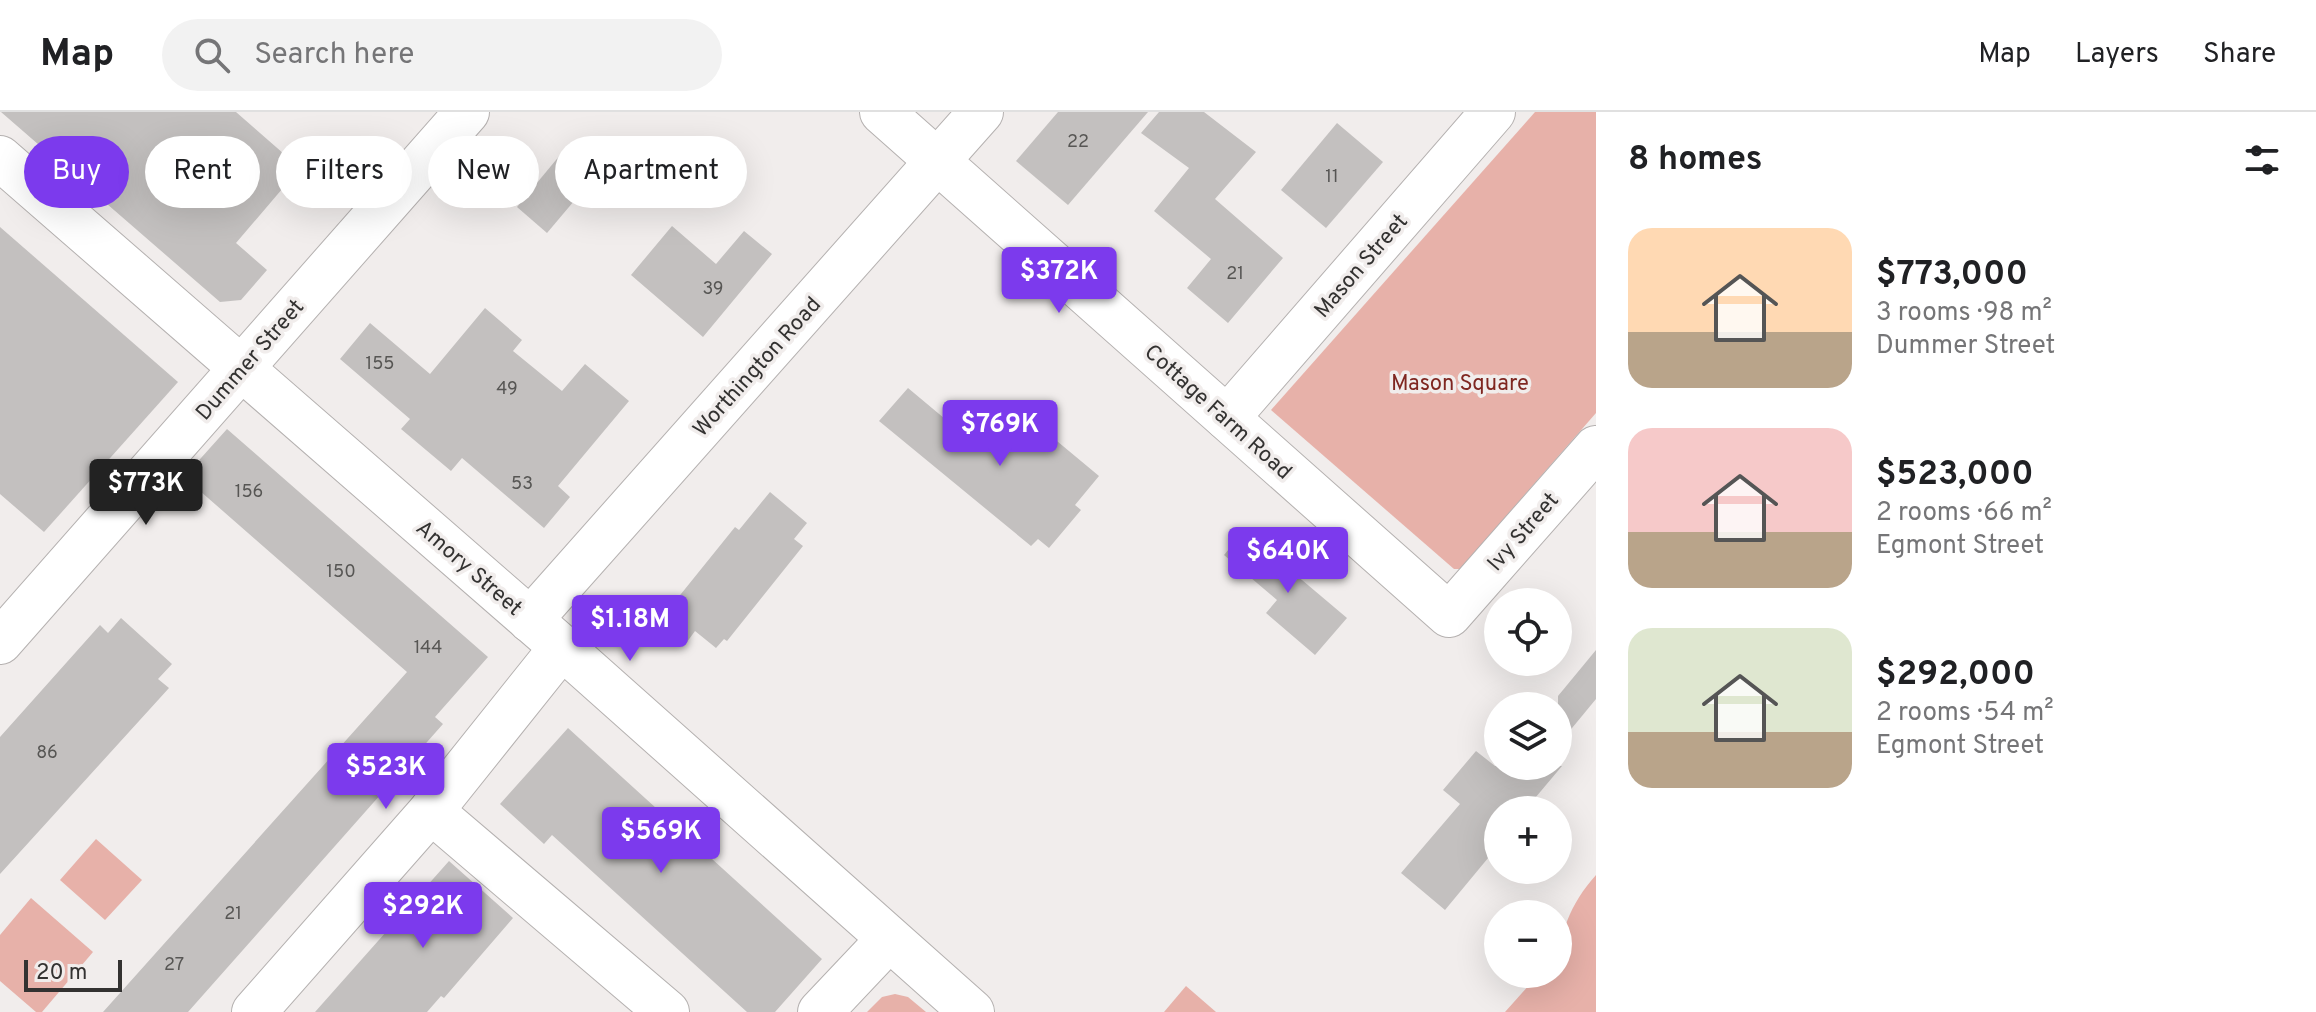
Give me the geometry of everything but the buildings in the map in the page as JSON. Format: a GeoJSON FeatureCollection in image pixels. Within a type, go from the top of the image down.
{"type":"FeatureCollection","features":[{"type":"Feature","properties":{"kind":"street","name":"Dummer Street"},"geometry":{"type":"LineString","coordinates":[[0,642],[467,112]]}},
{"type":"Feature","properties":{"kind":"street","name":"Cottage Farm Road"},"geometry":{"type":"LineString","coordinates":[[882,112],[1449,615]]}},
{"type":"Feature","properties":{"kind":"street","name":"Worthington Road"},"geometry":{"type":"LineString","coordinates":[[254,1012],[431,811],[546,634],[981,112]]}},
{"type":"Feature","properties":{"kind":"street","name":"Mason Street"},"geometry":{"type":"LineString","coordinates":[[1227,418],[1493,112]]}},
{"type":"Feature","properties":{"kind":"street","name":"Amory Street"},"geometry":{"type":"LineString","coordinates":[[0,158],[546,634],[972,1012]]}},
{"type":"Feature","properties":{"kind":"street","name":"Ivy Street"},"geometry":{"type":"LineString","coordinates":[[1449,615],[1596,448]]}},
{"type":"Feature","properties":{"kind":"street"},"geometry":{"type":"LineString","coordinates":[[431,811],[667,1012]]}},
{"type":"Feature","properties":{"kind":"street"},"geometry":{"type":"LineString","coordinates":[[820,1012],[889,939]]}},
{"type":"Feature","properties":{"kind":"green space","name":"Mason Square"},"geometry":{"type":"Polygon","coordinates":[[[1535,112],[1596,112],[1596,413],[1460,569],[1454,569],[1271,410],[1535,112]]]}},
{"type":"Feature","properties":{"kind":"green space"},"geometry":{"type":"Polygon","coordinates":[[[96,839],[142,880],[105,920],[60,880],[96,839]]]}},
{"type":"Feature","properties":{"kind":"green space"},"geometry":{"type":"Polygon","coordinates":[[[1596,875],[1596,1012],[1505,1012],[1526,988],[1572,988],[1572,911],[1596,875]]]}},
{"type":"Feature","properties":{"kind":"green space"},"geometry":{"type":"Polygon","coordinates":[[[31,898],[93,952],[42,1012],[36,1012],[0,981],[0,935],[31,898]]]}},
{"type":"Feature","properties":{"kind":"green space"},"geometry":{"type":"Polygon","coordinates":[[[1186,986],[1216,1012],[1164,1012],[1186,986]]]}},
{"type":"Feature","properties":{"kind":"green space"},"geometry":{"type":"Polygon","coordinates":[[[895,994],[908,997],[926,1012],[867,1012],[882,997],[895,994]]]}}]}
